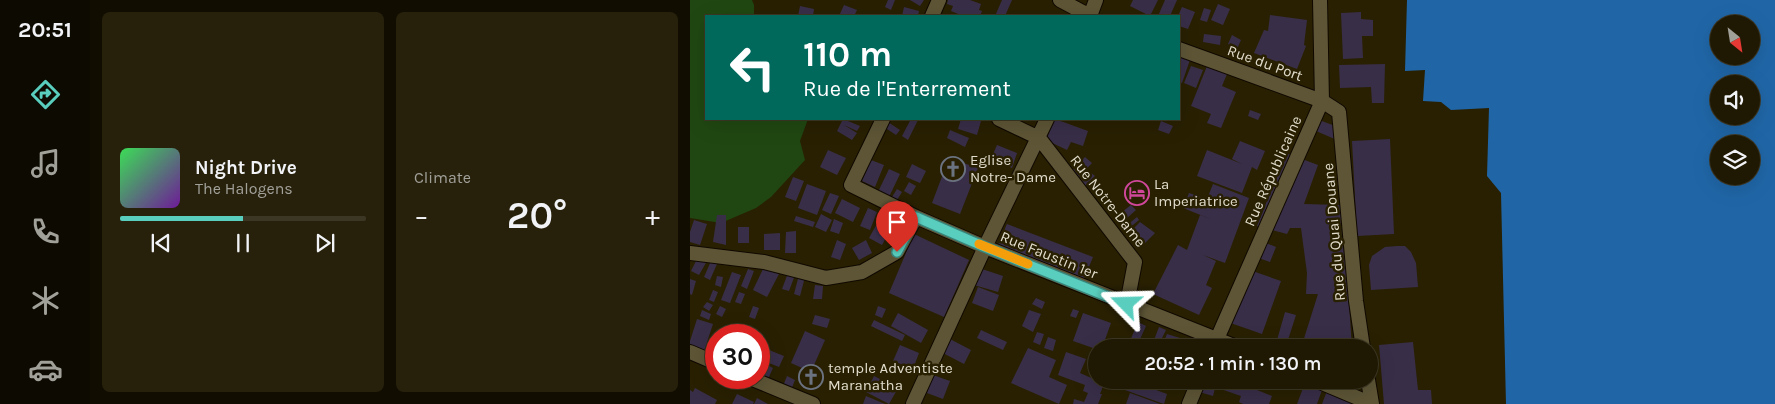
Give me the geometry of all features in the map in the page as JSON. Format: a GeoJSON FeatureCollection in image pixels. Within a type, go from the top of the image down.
{"type":"FeatureCollection","features":[{"type":"Feature","properties":{"kind":"street"},"geometry":{"type":"LineString","coordinates":[[932,15],[940,0]]}},
{"type":"Feature","properties":{"kind":"street"},"geometry":{"type":"LineString","coordinates":[[1060,0],[1088,15]]}},
{"type":"Feature","properties":{"kind":"street"},"geometry":{"type":"LineString","coordinates":[[1090,15],[1096,0]]}},
{"type":"Feature","properties":{"kind":"street","name":"Rue Républicaine"},"geometry":{"type":"LineString","coordinates":[[1217,339],[1322,101],[1320,0]]}},
{"type":"Feature","properties":{"kind":"street","name":"Rue du Port"},"geometry":{"type":"LineString","coordinates":[[1180,49],[1322,101],[1339,112]]}},
{"type":"Feature","properties":{"kind":"street","name":"Rue du Quai Douane"},"geometry":{"type":"LineString","coordinates":[[1339,112],[1356,301],[1362,339]]}},
{"type":"Feature","properties":{"kind":"street","name":"Rue Faustin 1er"},"geometry":{"type":"LineString","coordinates":[[883,120],[851,185],[916,217],[985,247],[1126,304],[1206,339]]}},
{"type":"Feature","properties":{"kind":"street","name":"Rue Notre-Dame"},"geometry":{"type":"LineString","coordinates":[[1001,120],[1039,138],[1135,262],[1126,304]]}},
{"type":"Feature","properties":{"kind":"street"},"geometry":{"type":"LineString","coordinates":[[913,404],[985,247],[1047,120]]}},
{"type":"Feature","properties":{"kind":"street"},"geometry":{"type":"LineString","coordinates":[[690,253],[764,262],[826,278],[862,272],[897,252],[916,217]]}},
{"type":"Feature","properties":{"kind":"street"},"geometry":{"type":"LineString","coordinates":[[690,352],[705,358]]}},
{"type":"Feature","properties":{"kind":"street"},"geometry":{"type":"LineString","coordinates":[[770,387],[806,403]]}},
{"type":"Feature","properties":{"kind":"street"},"geometry":{"type":"LineString","coordinates":[[1189,404],[1195,389]]}},
{"type":"Feature","properties":{"kind":"street"},"geometry":{"type":"LineString","coordinates":[[1336,389],[1372,404]]}},
{"type":"Feature","properties":{"kind":"street"},"geometry":{"type":"LineString","coordinates":[[1370,389],[1372,404]]}},
{"type":"Feature","properties":{"kind":"green space"},"geometry":{"type":"Polygon","coordinates":[[[690,0],[752,0],[754,15],[705,15],[705,120],[808,120],[800,141],[805,160],[771,197],[756,208],[721,223],[690,218],[690,0]]]}},
{"type":"Feature","properties":{"kind":"water"},"geometry":{"type":"Polygon","coordinates":[[[1407,0],[1775,0],[1775,404],[1506,404],[1501,193],[1487,176],[1489,108],[1451,110],[1441,102],[1423,101],[1425,70],[1405,71],[1407,0]]]}},
{"type":"Feature","properties":{"kind":"building"},"geometry":{"type":"Polygon","coordinates":[[[888,0],[895,0],[891,10],[885,7],[888,0]]]}},
{"type":"Feature","properties":{"kind":"building"},"geometry":{"type":"Polygon","coordinates":[[[910,0],[924,0],[920,6],[910,0]]]}},
{"type":"Feature","properties":{"kind":"building"},"geometry":{"type":"Polygon","coordinates":[[[948,0],[970,0],[981,4],[979,10],[982,11],[980,15],[961,15],[951,11],[953,6],[947,4],[948,0]]]}},
{"type":"Feature","properties":{"kind":"building"},"geometry":{"type":"Polygon","coordinates":[[[1002,0],[1012,0],[1005,15],[995,15],[1002,0]]]}},
{"type":"Feature","properties":{"kind":"building"},"geometry":{"type":"Polygon","coordinates":[[[1133,0],[1158,0],[1150,15],[1130,6],[1133,0]]]}},
{"type":"Feature","properties":{"kind":"building"},"geometry":{"type":"Polygon","coordinates":[[[1165,0],[1177,0],[1170,15],[1158,15],[1165,0]]]}},
{"type":"Feature","properties":{"kind":"building"},"geometry":{"type":"Polygon","coordinates":[[[1218,4],[1230,9],[1223,25],[1211,20],[1218,4]]]}},
{"type":"Feature","properties":{"kind":"building"},"geometry":{"type":"Polygon","coordinates":[[[844,5],[857,10],[854,15],[839,15],[844,5]]]}},
{"type":"Feature","properties":{"kind":"building"},"geometry":{"type":"Polygon","coordinates":[[[800,6],[814,9],[813,15],[798,15],[800,6]]]}},
{"type":"Feature","properties":{"kind":"building"},"geometry":{"type":"Polygon","coordinates":[[[904,7],[919,11],[918,15],[902,15],[904,7]]]}},
{"type":"Feature","properties":{"kind":"building"},"geometry":{"type":"Polygon","coordinates":[[[1182,7],[1195,12],[1188,29],[1180,26],[1180,15],[1178,15],[1182,7]]]}},
{"type":"Feature","properties":{"kind":"building"},"geometry":{"type":"Polygon","coordinates":[[[1204,8],[1211,10],[1207,22],[1200,20],[1204,8]]]}},
{"type":"Feature","properties":{"kind":"building"},"geometry":{"type":"Polygon","coordinates":[[[1361,12],[1361,19],[1373,20],[1373,36],[1362,36],[1363,58],[1343,59],[1341,13],[1361,12]]]}},
{"type":"Feature","properties":{"kind":"building"},"geometry":{"type":"Polygon","coordinates":[[[1270,15],[1307,20],[1304,45],[1306,46],[1297,69],[1254,53],[1264,30],[1268,31],[1270,15]]]}},
{"type":"Feature","properties":{"kind":"building"},"geometry":{"type":"Polygon","coordinates":[[[1204,34],[1221,36],[1220,45],[1203,42],[1204,34]]]}},
{"type":"Feature","properties":{"kind":"building"},"geometry":{"type":"Polygon","coordinates":[[[1232,35],[1241,40],[1237,49],[1228,44],[1232,35]]]}},
{"type":"Feature","properties":{"kind":"building"},"geometry":{"type":"Polygon","coordinates":[[[1180,53],[1191,57],[1182,83],[1180,82],[1180,53]]]}},
{"type":"Feature","properties":{"kind":"building"},"geometry":{"type":"Polygon","coordinates":[[[1385,64],[1384,103],[1372,103],[1371,87],[1340,88],[1339,65],[1385,64]]]}},
{"type":"Feature","properties":{"kind":"building"},"geometry":{"type":"Polygon","coordinates":[[[1191,66],[1203,70],[1196,88],[1184,83],[1191,66]]]}},
{"type":"Feature","properties":{"kind":"building"},"geometry":{"type":"Polygon","coordinates":[[[1207,66],[1227,74],[1222,86],[1236,92],[1221,128],[1207,123],[1211,114],[1191,106],[1207,66]]]}},
{"type":"Feature","properties":{"kind":"building"},"geometry":{"type":"Polygon","coordinates":[[[1250,110],[1261,114],[1258,120],[1248,116],[1250,110]]]}},
{"type":"Feature","properties":{"kind":"building"},"geometry":{"type":"Polygon","coordinates":[[[842,120],[860,126],[857,131],[844,125],[857,133],[852,140],[837,131],[842,120]]]}},
{"type":"Feature","properties":{"kind":"building"},"geometry":{"type":"Polygon","coordinates":[[[885,120],[900,130],[896,135],[881,125],[885,120]]]}},
{"type":"Feature","properties":{"kind":"building"},"geometry":{"type":"Polygon","coordinates":[[[910,120],[918,120],[908,140],[902,136],[910,120]]]}},
{"type":"Feature","properties":{"kind":"building"},"geometry":{"type":"Polygon","coordinates":[[[961,120],[981,121],[977,135],[958,129],[961,120]]]}},
{"type":"Feature","properties":{"kind":"building"},"geometry":{"type":"Polygon","coordinates":[[[1051,120],[1058,120],[1088,131],[1083,146],[1071,142],[1067,150],[1046,140],[1049,133],[1046,132],[1051,120]]]}},
{"type":"Feature","properties":{"kind":"building"},"geometry":{"type":"Polygon","coordinates":[[[1319,120],[1338,127],[1337,140],[1316,131],[1319,120]]]}},
{"type":"Feature","properties":{"kind":"building"},"geometry":{"type":"Polygon","coordinates":[[[1161,121],[1173,126],[1169,134],[1158,130],[1161,121]]]}},
{"type":"Feature","properties":{"kind":"building"},"geometry":{"type":"Polygon","coordinates":[[[950,130],[969,138],[965,147],[947,138],[950,130]]]}},
{"type":"Feature","properties":{"kind":"building"},"geometry":{"type":"Polygon","coordinates":[[[1390,139],[1394,234],[1357,236],[1352,141],[1390,139]]]}},
{"type":"Feature","properties":{"kind":"building"},"geometry":{"type":"Polygon","coordinates":[[[1240,141],[1265,151],[1257,170],[1252,167],[1242,193],[1197,176],[1207,150],[1242,164],[1232,159],[1240,141]]]}},
{"type":"Feature","properties":{"kind":"building"},"geometry":{"type":"Polygon","coordinates":[[[997,145],[1017,153],[1012,168],[991,159],[997,145]]]}},
{"type":"Feature","properties":{"kind":"building"},"geometry":{"type":"Polygon","coordinates":[[[828,150],[846,158],[837,175],[820,167],[828,150]]]}},
{"type":"Feature","properties":{"kind":"building"},"geometry":{"type":"Polygon","coordinates":[[[1286,153],[1318,165],[1304,204],[1341,205],[1341,229],[1347,273],[1351,339],[1304,339],[1318,294],[1306,294],[1307,273],[1301,228],[1290,228],[1287,234],[1257,226],[1286,153]]]}},
{"type":"Feature","properties":{"kind":"building"},"geometry":{"type":"Polygon","coordinates":[[[1085,157],[1092,163],[1078,178],[1071,171],[1085,157]]]}},
{"type":"Feature","properties":{"kind":"building"},"geometry":{"type":"Polygon","coordinates":[[[949,158],[978,168],[960,214],[932,203],[949,158]]]}},
{"type":"Feature","properties":{"kind":"building"},"geometry":{"type":"Polygon","coordinates":[[[871,160],[884,165],[875,187],[862,181],[871,160]]]}},
{"type":"Feature","properties":{"kind":"building"},"geometry":{"type":"Polygon","coordinates":[[[912,164],[926,171],[920,183],[906,177],[912,164]]]}},
{"type":"Feature","properties":{"kind":"building"},"geometry":{"type":"Polygon","coordinates":[[[889,169],[900,174],[889,197],[878,192],[889,169]]]}},
{"type":"Feature","properties":{"kind":"building"},"geometry":{"type":"Polygon","coordinates":[[[1089,171],[1095,176],[1085,186],[1080,181],[1089,171]]]}},
{"type":"Feature","properties":{"kind":"building"},"geometry":{"type":"Polygon","coordinates":[[[793,177],[804,181],[796,201],[785,197],[793,177]]]}},
{"type":"Feature","properties":{"kind":"building"},"geometry":{"type":"Polygon","coordinates":[[[909,182],[916,186],[911,195],[904,191],[909,182]]]}},
{"type":"Feature","properties":{"kind":"building"},"geometry":{"type":"Polygon","coordinates":[[[807,184],[826,191],[817,215],[798,208],[807,184]]]}},
{"type":"Feature","properties":{"kind":"building"},"geometry":{"type":"Polygon","coordinates":[[[1213,184],[1249,198],[1225,263],[1203,255],[1216,261],[1206,285],[1212,288],[1199,315],[1153,294],[1178,245],[1187,250],[1200,215],[1213,220],[1183,208],[1189,193],[1207,199],[1213,184]]]}},
{"type":"Feature","properties":{"kind":"building"},"geometry":{"type":"Polygon","coordinates":[[[897,189],[902,192],[897,200],[892,197],[897,189]]]}},
{"type":"Feature","properties":{"kind":"building"},"geometry":{"type":"Polygon","coordinates":[[[830,193],[839,196],[831,214],[822,210],[830,193]]]}},
{"type":"Feature","properties":{"kind":"building"},"geometry":{"type":"Polygon","coordinates":[[[842,199],[860,208],[853,222],[835,213],[842,199]]]}},
{"type":"Feature","properties":{"kind":"building"},"geometry":{"type":"Polygon","coordinates":[[[1131,205],[1136,210],[1127,218],[1122,212],[1131,205]]]}},
{"type":"Feature","properties":{"kind":"building"},"geometry":{"type":"Polygon","coordinates":[[[868,208],[877,212],[870,230],[860,226],[868,208]]]}},
{"type":"Feature","properties":{"kind":"building"},"geometry":{"type":"Polygon","coordinates":[[[883,213],[896,220],[882,245],[869,238],[883,213]]]}},
{"type":"Feature","properties":{"kind":"building"},"geometry":{"type":"Polygon","coordinates":[[[821,214],[832,220],[826,232],[815,227],[821,214]]]}},
{"type":"Feature","properties":{"kind":"building"},"geometry":{"type":"Polygon","coordinates":[[[717,215],[726,215],[726,245],[713,242],[717,215]]]}},
{"type":"Feature","properties":{"kind":"building"},"geometry":{"type":"Polygon","coordinates":[[[796,216],[815,222],[813,227],[794,221],[796,216]]]}},
{"type":"Feature","properties":{"kind":"building"},"geometry":{"type":"Polygon","coordinates":[[[1137,217],[1139,220],[1128,229],[1126,226],[1137,217]]]}},
{"type":"Feature","properties":{"kind":"building"},"geometry":{"type":"Polygon","coordinates":[[[834,219],[843,223],[839,234],[830,231],[834,219]]]}},
{"type":"Feature","properties":{"kind":"building"},"geometry":{"type":"Polygon","coordinates":[[[694,220],[707,224],[700,245],[690,242],[690,232],[694,220]]]}},
{"type":"Feature","properties":{"kind":"building"},"geometry":{"type":"Polygon","coordinates":[[[1140,222],[1155,233],[1140,248],[1132,241],[1136,238],[1130,232],[1140,222]]]}},
{"type":"Feature","properties":{"kind":"building"},"geometry":{"type":"Polygon","coordinates":[[[1007,224],[1093,257],[1080,289],[994,254],[1007,224]]]}},
{"type":"Feature","properties":{"kind":"building"},"geometry":{"type":"Polygon","coordinates":[[[738,227],[749,227],[749,243],[738,243],[738,227]]]}},
{"type":"Feature","properties":{"kind":"building"},"geometry":{"type":"Polygon","coordinates":[[[796,231],[796,253],[785,253],[786,232],[796,231]]]}},
{"type":"Feature","properties":{"kind":"building"},"geometry":{"type":"Polygon","coordinates":[[[780,233],[780,250],[764,250],[764,234],[780,233]]]}},
{"type":"Feature","properties":{"kind":"building"},"geometry":{"type":"Polygon","coordinates":[[[914,234],[969,260],[944,317],[889,293],[914,234]]]}},
{"type":"Feature","properties":{"kind":"building"},"geometry":{"type":"Polygon","coordinates":[[[1256,239],[1276,247],[1270,262],[1250,255],[1256,239]]]}},
{"type":"Feature","properties":{"kind":"building"},"geometry":{"type":"Polygon","coordinates":[[[837,240],[846,244],[840,260],[831,257],[837,240]]]}},
{"type":"Feature","properties":{"kind":"building"},"geometry":{"type":"Polygon","coordinates":[[[866,240],[872,253],[859,260],[852,248],[866,240]]]}},
{"type":"Feature","properties":{"kind":"building"},"geometry":{"type":"Polygon","coordinates":[[[1405,246],[1411,252],[1416,263],[1418,287],[1371,290],[1369,265],[1372,256],[1385,247],[1405,246]]]}},
{"type":"Feature","properties":{"kind":"building"},"geometry":{"type":"Polygon","coordinates":[[[698,257],[707,261],[699,275],[691,271],[698,257]]]}},
{"type":"Feature","properties":{"kind":"building"},"geometry":{"type":"Polygon","coordinates":[[[711,261],[717,264],[710,280],[704,277],[711,261]]]}},
{"type":"Feature","properties":{"kind":"building"},"geometry":{"type":"Polygon","coordinates":[[[764,267],[779,274],[767,297],[753,290],[764,267]]]}},
{"type":"Feature","properties":{"kind":"building"},"geometry":{"type":"Polygon","coordinates":[[[1241,267],[1281,281],[1262,334],[1222,320],[1241,267]]]}},
{"type":"Feature","properties":{"kind":"building"},"geometry":{"type":"Polygon","coordinates":[[[979,268],[1003,276],[998,292],[974,285],[979,268]]]}},
{"type":"Feature","properties":{"kind":"building"},"geometry":{"type":"Polygon","coordinates":[[[748,269],[754,271],[747,289],[741,286],[748,269]]]}},
{"type":"Feature","properties":{"kind":"building"},"geometry":{"type":"Polygon","coordinates":[[[732,272],[741,275],[730,303],[721,300],[732,272]]]}},
{"type":"Feature","properties":{"kind":"building"},"geometry":{"type":"Polygon","coordinates":[[[788,273],[795,275],[789,291],[782,289],[788,273]]]}},
{"type":"Feature","properties":{"kind":"building"},"geometry":{"type":"Polygon","coordinates":[[[799,275],[805,277],[800,296],[794,294],[799,275]]]}},
{"type":"Feature","properties":{"kind":"building"},"geometry":{"type":"Polygon","coordinates":[[[717,276],[723,277],[721,287],[715,285],[717,276]]]}},
{"type":"Feature","properties":{"kind":"building"},"geometry":{"type":"Polygon","coordinates":[[[690,279],[696,281],[692,295],[690,294],[690,279]]]}},
{"type":"Feature","properties":{"kind":"building"},"geometry":{"type":"Polygon","coordinates":[[[815,285],[823,286],[822,299],[813,299],[815,285]]]}},
{"type":"Feature","properties":{"kind":"building"},"geometry":{"type":"Polygon","coordinates":[[[978,287],[999,295],[993,311],[972,303],[978,287]]]}},
{"type":"Feature","properties":{"kind":"building"},"geometry":{"type":"Polygon","coordinates":[[[713,290],[718,292],[714,302],[709,300],[713,290]]]}},
{"type":"Feature","properties":{"kind":"building"},"geometry":{"type":"Polygon","coordinates":[[[739,292],[745,294],[741,304],[735,302],[739,292]]]}},
{"type":"Feature","properties":{"kind":"building"},"geometry":{"type":"Polygon","coordinates":[[[1036,298],[1045,302],[1042,309],[1032,304],[1036,298]]]}},
{"type":"Feature","properties":{"kind":"building"},"geometry":{"type":"Polygon","coordinates":[[[707,302],[713,305],[709,311],[703,307],[707,302]]]}},
{"type":"Feature","properties":{"kind":"building"},"geometry":{"type":"Polygon","coordinates":[[[720,306],[726,309],[722,317],[716,314],[720,306]]]}},
{"type":"Feature","properties":{"kind":"building"},"geometry":{"type":"Polygon","coordinates":[[[753,306],[759,308],[755,319],[749,317],[753,306]]]}},
{"type":"Feature","properties":{"kind":"building"},"geometry":{"type":"Polygon","coordinates":[[[878,306],[886,309],[882,318],[875,315],[878,306]]]}},
{"type":"Feature","properties":{"kind":"building"},"geometry":{"type":"Polygon","coordinates":[[[1073,309],[1079,311],[1076,318],[1070,316],[1073,309]]]}},
{"type":"Feature","properties":{"kind":"building"},"geometry":{"type":"Polygon","coordinates":[[[702,310],[711,314],[709,320],[700,316],[702,310]]]}},
{"type":"Feature","properties":{"kind":"building"},"geometry":{"type":"Polygon","coordinates":[[[1029,310],[1041,314],[1033,332],[1022,326],[1029,310]]]}},
{"type":"Feature","properties":{"kind":"building"},"geometry":{"type":"Polygon","coordinates":[[[1285,312],[1296,315],[1288,339],[1277,339],[1285,312]]]}},
{"type":"Feature","properties":{"kind":"building"},"geometry":{"type":"Polygon","coordinates":[[[898,313],[928,330],[921,343],[891,326],[898,313]]]}},
{"type":"Feature","properties":{"kind":"building"},"geometry":{"type":"Polygon","coordinates":[[[1083,313],[1111,323],[1105,339],[1088,339],[1088,346],[1073,341],[1083,313]]]}},
{"type":"Feature","properties":{"kind":"building"},"geometry":{"type":"Polygon","coordinates":[[[815,315],[830,319],[827,328],[812,324],[815,315]]]}},
{"type":"Feature","properties":{"kind":"building"},"geometry":{"type":"Polygon","coordinates":[[[697,319],[713,324],[705,324],[704,351],[690,346],[697,319]]]}},
{"type":"Feature","properties":{"kind":"building"},"geometry":{"type":"Polygon","coordinates":[[[874,320],[905,335],[902,341],[871,326],[874,320]]]}},
{"type":"Feature","properties":{"kind":"building"},"geometry":{"type":"Polygon","coordinates":[[[1138,322],[1146,326],[1140,339],[1131,339],[1138,322]]]}},
{"type":"Feature","properties":{"kind":"building"},"geometry":{"type":"Polygon","coordinates":[[[1159,327],[1166,330],[1162,339],[1154,339],[1159,327]]]}},
{"type":"Feature","properties":{"kind":"building"},"geometry":{"type":"Polygon","coordinates":[[[981,330],[1007,342],[1003,350],[977,338],[981,330]]]}},
{"type":"Feature","properties":{"kind":"building"},"geometry":{"type":"Polygon","coordinates":[[[805,331],[825,340],[811,372],[791,363],[805,331]]]}},
{"type":"Feature","properties":{"kind":"building"},"geometry":{"type":"Polygon","coordinates":[[[1037,332],[1044,334],[1040,345],[1033,342],[1037,332]]]}},
{"type":"Feature","properties":{"kind":"building"},"geometry":{"type":"Polygon","coordinates":[[[1167,334],[1180,338],[1180,339],[1165,339],[1167,334]]]}},
{"type":"Feature","properties":{"kind":"building"},"geometry":{"type":"Polygon","coordinates":[[[1048,337],[1056,340],[1053,351],[1044,348],[1048,337]]]}},
{"type":"Feature","properties":{"kind":"building"},"geometry":{"type":"Polygon","coordinates":[[[948,338],[971,350],[964,364],[941,352],[948,338]]]}},
{"type":"Feature","properties":{"kind":"building"},"geometry":{"type":"Polygon","coordinates":[[[1413,342],[1418,390],[1431,390],[1432,404],[1384,404],[1379,345],[1413,342]]]}},
{"type":"Feature","properties":{"kind":"building"},"geometry":{"type":"Polygon","coordinates":[[[900,345],[919,353],[913,369],[893,361],[900,345]]]}},
{"type":"Feature","properties":{"kind":"building"},"geometry":{"type":"Polygon","coordinates":[[[1028,348],[1056,360],[1049,377],[1067,385],[1059,404],[1011,383],[1028,348]]]}},
{"type":"Feature","properties":{"kind":"building"},"geometry":{"type":"Polygon","coordinates":[[[770,350],[784,356],[779,367],[770,363],[770,350]]]}},
{"type":"Feature","properties":{"kind":"building"},"geometry":{"type":"Polygon","coordinates":[[[1066,352],[1086,359],[1080,373],[1088,376],[1088,389],[1102,389],[1098,404],[1073,404],[1074,399],[1084,402],[1088,393],[1083,391],[1085,385],[1058,375],[1066,352]]]}},
{"type":"Feature","properties":{"kind":"building"},"geometry":{"type":"Polygon","coordinates":[[[933,375],[950,381],[943,399],[927,393],[933,375]]]}},
{"type":"Feature","properties":{"kind":"building"},"geometry":{"type":"Polygon","coordinates":[[[787,376],[795,380],[791,390],[783,386],[787,376]]]}},
{"type":"Feature","properties":{"kind":"building"},"geometry":{"type":"Polygon","coordinates":[[[874,376],[898,388],[889,404],[866,392],[874,376]]]}},
{"type":"Feature","properties":{"kind":"building"},"geometry":{"type":"Polygon","coordinates":[[[695,388],[717,400],[715,404],[690,404],[690,390],[693,392],[695,388]]]}},
{"type":"Feature","properties":{"kind":"building"},"geometry":{"type":"Polygon","coordinates":[[[1153,389],[1167,394],[1164,404],[1125,390],[1153,389]]]}},
{"type":"Feature","properties":{"kind":"building"},"geometry":{"type":"Polygon","coordinates":[[[1196,389],[1215,389],[1213,396],[1196,391],[1196,389]]]}},
{"type":"Feature","properties":{"kind":"building"},"geometry":{"type":"Polygon","coordinates":[[[1221,389],[1254,389],[1272,396],[1269,404],[1243,404],[1239,402],[1241,396],[1221,389]]]}},
{"type":"Feature","properties":{"kind":"building"},"geometry":{"type":"Polygon","coordinates":[[[1303,389],[1322,390],[1317,404],[1297,404],[1303,389]]]}},
{"type":"Feature","properties":{"kind":"building"},"geometry":{"type":"Polygon","coordinates":[[[1327,391],[1363,404],[1322,404],[1327,391]]]}},
{"type":"Feature","properties":{"kind":"building"},"geometry":{"type":"Polygon","coordinates":[[[1130,393],[1160,404],[1126,404],[1130,393]]]}},
{"type":"Feature","properties":{"kind":"building"},"geometry":{"type":"Polygon","coordinates":[[[737,394],[754,402],[753,404],[732,404],[737,394]]]}},
{"type":"Feature","properties":{"kind":"building"},"geometry":{"type":"Polygon","coordinates":[[[866,396],[885,404],[863,404],[866,396]]]}},
{"type":"Feature","properties":{"kind":"building"},"geometry":{"type":"Polygon","coordinates":[[[757,398],[768,404],[754,404],[757,398]]]}},
{"type":"Feature","properties":{"kind":"slow traffic"},"geometry":{"type":"LineString","coordinates":[[979,244],[1028,264]]}},
{"type":"Feature","properties":{"kind":"place","name":"Eglise Notre- Dame"},"geometry":{"type":"Point","coordinates":[953,169]}},
{"type":"Feature","properties":{"kind":"place","name":"La Imperiatrice"},"geometry":{"type":"Point","coordinates":[1137,193]}},
{"type":"Feature","properties":{"kind":"place","name":"temple Adventiste Maranatha"},"geometry":{"type":"Point","coordinates":[811,377]}},
{"type":"Feature","properties":{"kind":"route"},"geometry":{"type":"LineString","coordinates":[[897,252],[916,217],[1126,304]]}}]}
